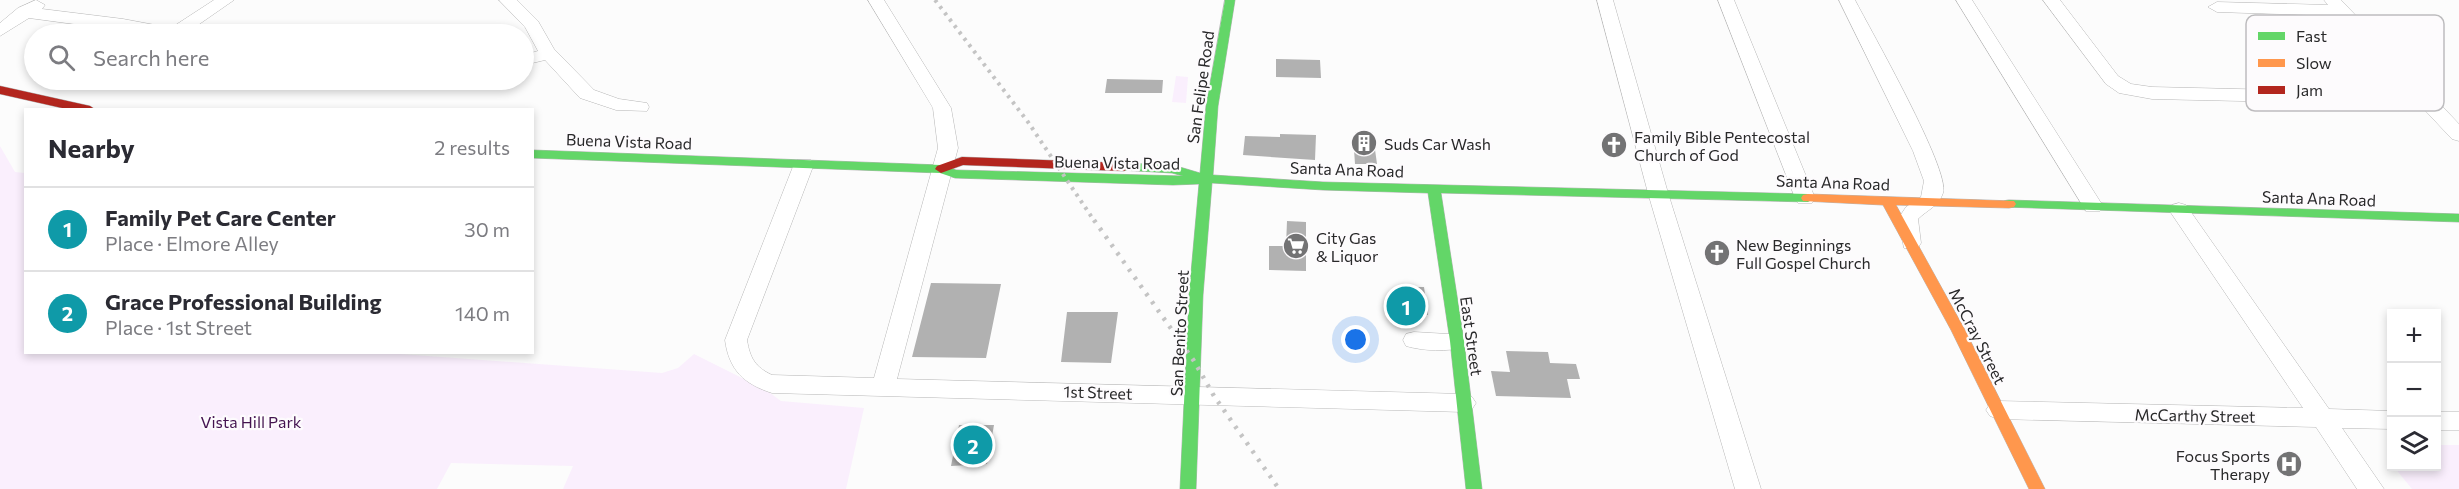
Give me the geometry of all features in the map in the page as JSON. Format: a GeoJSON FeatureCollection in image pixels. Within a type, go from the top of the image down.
{"type":"FeatureCollection","features":[{"type":"Feature","properties":{"kind":"street"},"geometry":{"type":"LineString","coordinates":[[0,31],[44,0]]}},
{"type":"Feature","properties":{"kind":"street"},"geometry":{"type":"LineString","coordinates":[[189,24],[226,0]]}},
{"type":"Feature","properties":{"kind":"street"},"geometry":{"type":"LineString","coordinates":[[507,0],[531,24]]}},
{"type":"Feature","properties":{"kind":"street"},"geometry":{"type":"LineString","coordinates":[[876,0],[942,108],[948,148],[884,385]]}},
{"type":"Feature","properties":{"kind":"street","name":"San Felipe Road"},"geometry":{"type":"LineString","coordinates":[[1206,179],[1212,106],[1230,0]]}},
{"type":"Feature","properties":{"kind":"street"},"geometry":{"type":"LineString","coordinates":[[1605,0],[1658,192],[1748,489]]}},
{"type":"Feature","properties":{"kind":"street"},"geometry":{"type":"LineString","coordinates":[[1726,0],[1805,198]]}},
{"type":"Feature","properties":{"kind":"street"},"geometry":{"type":"LineString","coordinates":[[1847,0],[1923,151],[1934,181],[1934,192],[1929,201],[1913,212],[1908,219],[1911,244]]}},
{"type":"Feature","properties":{"kind":"street"},"geometry":{"type":"LineString","coordinates":[[1964,0],[2093,206]]}},
{"type":"Feature","properties":{"kind":"street"},"geometry":{"type":"LineString","coordinates":[[2052,0],[2105,72],[2126,89],[2152,93],[2246,95]]}},
{"type":"Feature","properties":{"kind":"street"},"geometry":{"type":"LineString","coordinates":[[2217,7],[2337,5]]}},
{"type":"Feature","properties":{"kind":"street"},"geometry":{"type":"LineString","coordinates":[[24,12],[123,24]]}},
{"type":"Feature","properties":{"kind":"street"},"geometry":{"type":"LineString","coordinates":[[534,28],[549,54],[587,94],[616,104],[640,106]]}},
{"type":"Feature","properties":{"kind":"street"},"geometry":{"type":"LineString","coordinates":[[534,58],[549,54]]}},
{"type":"Feature","properties":{"kind":"street"},"geometry":{"type":"LineString","coordinates":[[0,90],[81,108]]}},
{"type":"Feature","properties":{"kind":"street"},"geometry":{"type":"LineString","coordinates":[[2436,111],[2459,135]]}},
{"type":"Feature","properties":{"kind":"street","name":"Buena Vista Road"},"geometry":{"type":"LineString","coordinates":[[534,154],[941,169],[955,174],[1173,181],[1206,179]]}},
{"type":"Feature","properties":{"kind":"street","name":"1st Street"},"geometry":{"type":"LineString","coordinates":[[804,164],[736,339],[740,362],[758,381],[772,384],[884,385],[1464,403]]}},
{"type":"Feature","properties":{"kind":"street","name":"Santa Ana Road"},"geometry":{"type":"LineString","coordinates":[[1206,179],[2459,219]]}},
{"type":"Feature","properties":{"kind":"street","name":"San Benito Street"},"geometry":{"type":"LineString","coordinates":[[1188,489],[1196,295],[1206,179]]}},
{"type":"Feature","properties":{"kind":"street","name":"East Street"},"geometry":{"type":"LineString","coordinates":[[1434,188],[1474,489]]}},
{"type":"Feature","properties":{"kind":"street","name":"McCray Street"},"geometry":{"type":"LineString","coordinates":[[1887,200],[1958,330],[2037,489]]}},
{"type":"Feature","properties":{"kind":"street"},"geometry":{"type":"LineString","coordinates":[[2179,210],[2371,489]]}},
{"type":"Feature","properties":{"kind":"street"},"geometry":{"type":"LineString","coordinates":[[1414,340],[1456,341]]}},
{"type":"Feature","properties":{"kind":"street","name":"McCarthy Street"},"geometry":{"type":"LineString","coordinates":[[1998,410],[2387,420]]}},
{"type":"Feature","properties":{"kind":"street"},"geometry":{"type":"LineString","coordinates":[[2441,421],[2459,421]]}},
{"type":"Feature","properties":{"kind":"green space"},"geometry":{"type":"Polygon","coordinates":[[[1176,76],[1188,77],[1186,103],[1172,102],[1176,76]]]}},
{"type":"Feature","properties":{"kind":"green space","name":"Vista Hill Park"},"geometry":{"type":"Polygon","coordinates":[[[0,146],[15,172],[24,173],[24,354],[401,354],[662,373],[678,368],[694,354],[766,390],[781,401],[864,408],[846,489],[563,489],[573,466],[451,463],[437,489],[0,489],[0,146]]]}},
{"type":"Feature","properties":{"kind":"green space"},"geometry":{"type":"Polygon","coordinates":[[[2441,445],[2459,445],[2459,489],[2412,489],[2397,471],[2441,471],[2441,445]]]}},
{"type":"Feature","properties":{"kind":"building"},"geometry":{"type":"Polygon","coordinates":[[[1276,59],[1320,60],[1321,78],[1276,77],[1276,59]]]}},
{"type":"Feature","properties":{"kind":"building"},"geometry":{"type":"Polygon","coordinates":[[[1107,79],[1163,80],[1162,93],[1105,93],[1107,79]]]}},
{"type":"Feature","properties":{"kind":"building"},"geometry":{"type":"Polygon","coordinates":[[[1280,134],[1316,135],[1315,160],[1243,155],[1245,136],[1280,137],[1280,134]]]}},
{"type":"Feature","properties":{"kind":"building","name":"Suds Car Wash"},"geometry":{"type":"Polygon","coordinates":[[[1353,135],[1373,135],[1377,164],[1355,164],[1353,135]]]}},
{"type":"Feature","properties":{"kind":"building","name":"City Gas & Liquor"},"geometry":{"type":"Polygon","coordinates":[[[1287,221],[1306,222],[1306,271],[1269,270],[1269,246],[1286,246],[1287,221]]]}},
{"type":"Feature","properties":{"kind":"building"},"geometry":{"type":"Polygon","coordinates":[[[931,283],[1001,284],[986,358],[912,357],[931,283]]]}},
{"type":"Feature","properties":{"kind":"building"},"geometry":{"type":"Polygon","coordinates":[[[1402,287],[1424,287],[1428,315],[1387,315],[1385,298],[1403,298],[1402,287]]]}},
{"type":"Feature","properties":{"kind":"building"},"geometry":{"type":"Polygon","coordinates":[[[1067,312],[1118,312],[1111,363],[1061,362],[1067,312]]]}},
{"type":"Feature","properties":{"kind":"building"},"geometry":{"type":"Polygon","coordinates":[[[1506,351],[1548,352],[1550,363],[1576,364],[1580,379],[1567,379],[1571,398],[1496,396],[1491,371],[1510,372],[1506,351]]]}},
{"type":"Feature","properties":{"kind":"building"},"geometry":{"type":"Polygon","coordinates":[[[959,425],[994,425],[987,464],[951,466],[959,425]]]}},
{"type":"Feature","properties":{"kind":"railway"},"geometry":{"type":"LineString","coordinates":[[935,0],[1028,122],[1095,222]]}},
{"type":"Feature","properties":{"kind":"railway"},"geometry":{"type":"LineString","coordinates":[[1094,220],[1194,361],[1214,396],[1279,489]]}},
{"type":"Feature","properties":{"kind":"traffic: fast"},"geometry":{"type":"LineString","coordinates":[[1188,489],[1196,295],[1212,106],[1230,0]]}},
{"type":"Feature","properties":{"kind":"traffic: fast"},"geometry":{"type":"LineString","coordinates":[[534,154],[941,169],[955,174],[1173,181],[1206,179],[1173,169],[1124,167]]}},
{"type":"Feature","properties":{"kind":"traffic: fast"},"geometry":{"type":"LineString","coordinates":[[1206,179],[1323,186],[1808,198]]}},
{"type":"Feature","properties":{"kind":"traffic: fast"},"geometry":{"type":"LineString","coordinates":[[1434,188],[1457,341],[1474,489]]}},
{"type":"Feature","properties":{"kind":"traffic: fast"},"geometry":{"type":"LineString","coordinates":[[2009,204],[2459,218]]}},
{"type":"Feature","properties":{"kind":"traffic: slow"},"geometry":{"type":"LineString","coordinates":[[1808,198],[2009,204]]}},
{"type":"Feature","properties":{"kind":"traffic: slow"},"geometry":{"type":"LineString","coordinates":[[1887,200],[1958,330],[2037,489]]}},
{"type":"Feature","properties":{"kind":"traffic: jam"},"geometry":{"type":"LineString","coordinates":[[0,90],[81,108]]}},
{"type":"Feature","properties":{"kind":"traffic: jam"},"geometry":{"type":"LineString","coordinates":[[941,169],[962,161],[1124,167]]}},
{"type":"Feature","properties":{"kind":"place","name":"Suds Car Wash"},"geometry":{"type":"Point","coordinates":[1364,143]}},
{"type":"Feature","properties":{"kind":"place","name":"Family Bible Pentecostal Church of God"},"geometry":{"type":"Point","coordinates":[1614,145]}},
{"type":"Feature","properties":{"kind":"place","name":"City Gas & Liquor"},"geometry":{"type":"Point","coordinates":[1296,246]}},
{"type":"Feature","properties":{"kind":"place","name":"New Beginnings Full Gospel Church"},"geometry":{"type":"Point","coordinates":[1717,253]}},
{"type":"Feature","properties":{"kind":"place","name":"Family Pet Care Center"},"geometry":{"type":"Point","coordinates":[1406,306]}},
{"type":"Feature","properties":{"kind":"place","name":"Grace Professional Building"},"geometry":{"type":"Point","coordinates":[973,445]}},
{"type":"Feature","properties":{"kind":"place","name":"Focus Sports Therapy"},"geometry":{"type":"Point","coordinates":[2289,464]}}]}
